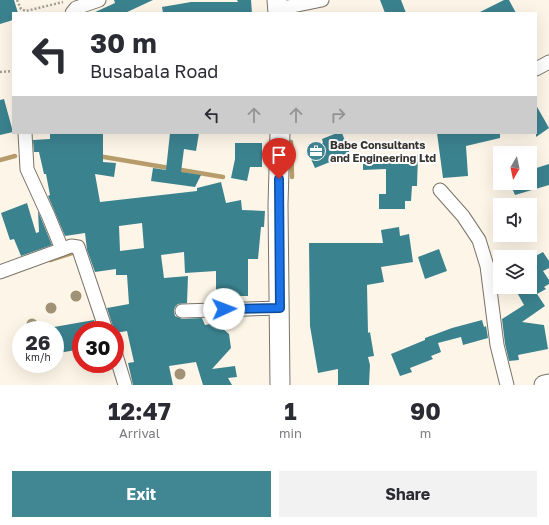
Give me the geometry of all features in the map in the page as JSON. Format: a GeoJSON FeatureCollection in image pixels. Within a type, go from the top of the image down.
{"type":"FeatureCollection","features":[{"type":"Feature","properties":{"kind":"street"},"geometry":{"type":"LineString","coordinates":[[74,10],[99,0]]}},
{"type":"Feature","properties":{"kind":"street"},"geometry":{"type":"LineString","coordinates":[[278,7],[322,0]]}},
{"type":"Feature","properties":{"kind":"street"},"geometry":{"type":"LineString","coordinates":[[537,68],[549,62]]}},
{"type":"Feature","properties":{"kind":"street"},"geometry":{"type":"LineString","coordinates":[[25,134],[27,169],[62,249]]}},
{"type":"Feature","properties":{"kind":"street"},"geometry":{"type":"LineString","coordinates":[[280,134],[278,205],[280,385]]}},
{"type":"Feature","properties":{"kind":"street"},"geometry":{"type":"LineString","coordinates":[[440,190],[463,216],[479,240],[487,266],[497,344],[506,385]]}},
{"type":"Feature","properties":{"kind":"street"},"geometry":{"type":"LineString","coordinates":[[0,272],[71,246],[78,247],[80,248],[103,321]]}},
{"type":"Feature","properties":{"kind":"street"},"geometry":{"type":"LineString","coordinates":[[182,311],[280,308]]}},
{"type":"Feature","properties":{"kind":"street"},"geometry":{"type":"LineString","coordinates":[[121,373],[125,385]]}},
{"type":"Feature","properties":{"kind":"street"},"geometry":{"type":"LineString","coordinates":[[544,385],[549,384]]}},
{"type":"Feature","properties":{"kind":"path"},"geometry":{"type":"LineString","coordinates":[[17,0],[20,9],[26,11],[59,2],[67,2],[72,4],[74,10]]}},
{"type":"Feature","properties":{"kind":"path"},"geometry":{"type":"LineString","coordinates":[[0,72],[12,71]]}},
{"type":"Feature","properties":{"kind":"building"},"geometry":{"type":"Polygon","coordinates":[[[0,0],[14,0],[18,12],[12,12],[12,20],[0,24],[0,0]]]}},
{"type":"Feature","properties":{"kind":"building"},"geometry":{"type":"Polygon","coordinates":[[[114,0],[153,0],[127,12],[95,12],[115,3],[114,0]]]}},
{"type":"Feature","properties":{"kind":"building"},"geometry":{"type":"Polygon","coordinates":[[[237,0],[251,0],[252,12],[163,12],[162,7],[191,2],[238,2],[237,0]]]}},
{"type":"Feature","properties":{"kind":"building"},"geometry":{"type":"Polygon","coordinates":[[[380,0],[401,0],[406,12],[385,12],[380,0]]]}},
{"type":"Feature","properties":{"kind":"building"},"geometry":{"type":"Polygon","coordinates":[[[504,0],[509,0],[515,12],[480,12],[504,0]]]}},
{"type":"Feature","properties":{"kind":"building"},"geometry":{"type":"Polygon","coordinates":[[[4,99],[12,132],[0,135],[0,100],[4,99]]]}},
{"type":"Feature","properties":{"kind":"building"},"geometry":{"type":"Polygon","coordinates":[[[537,107],[549,128],[536,137],[537,134],[537,107]]]}},
{"type":"Feature","properties":{"kind":"building"},"geometry":{"type":"Polygon","coordinates":[[[50,134],[103,134],[103,162],[116,163],[114,177],[95,174],[100,202],[197,191],[197,188],[221,182],[226,203],[241,200],[242,210],[265,211],[264,227],[261,227],[258,259],[248,259],[248,296],[216,296],[216,271],[185,273],[184,252],[161,255],[164,278],[188,276],[187,303],[178,304],[175,307],[175,316],[182,319],[202,318],[205,325],[219,322],[223,329],[229,334],[231,348],[212,369],[235,366],[237,377],[228,378],[232,385],[203,385],[196,362],[169,366],[173,385],[133,385],[128,363],[134,362],[127,331],[124,332],[124,321],[111,321],[107,308],[129,304],[127,275],[116,275],[116,269],[95,272],[87,250],[85,233],[65,236],[48,196],[50,195],[46,174],[44,174],[39,152],[34,152],[33,140],[50,139],[50,134]],[[142,223],[119,226],[120,251],[144,248],[142,223]]]}},
{"type":"Feature","properties":{"kind":"building"},"geometry":{"type":"Polygon","coordinates":[[[170,134],[199,134],[196,151],[184,149],[181,172],[201,175],[195,187],[151,181],[153,168],[166,170],[170,134]]]}},
{"type":"Feature","properties":{"kind":"building"},"geometry":{"type":"Polygon","coordinates":[[[334,134],[342,134],[350,154],[315,168],[307,150],[323,143],[322,139],[334,134]]]}},
{"type":"Feature","properties":{"kind":"building"},"geometry":{"type":"Polygon","coordinates":[[[437,134],[500,134],[500,138],[466,146],[468,176],[443,178],[437,134]]]}},
{"type":"Feature","properties":{"kind":"building"},"geometry":{"type":"Polygon","coordinates":[[[235,143],[262,143],[262,167],[250,167],[247,181],[231,178],[235,159],[235,143]]]}},
{"type":"Feature","properties":{"kind":"building"},"geometry":{"type":"Polygon","coordinates":[[[418,155],[417,186],[412,186],[411,201],[405,201],[405,209],[379,209],[379,194],[386,194],[386,169],[363,170],[363,158],[418,155]]]}},
{"type":"Feature","properties":{"kind":"building"},"geometry":{"type":"Polygon","coordinates":[[[549,164],[549,185],[537,189],[537,168],[549,164]]]}},
{"type":"Feature","properties":{"kind":"building"},"geometry":{"type":"Polygon","coordinates":[[[513,190],[532,190],[515,195],[513,190]]]}},
{"type":"Feature","properties":{"kind":"building"},"geometry":{"type":"Polygon","coordinates":[[[27,203],[36,233],[39,232],[38,211],[52,245],[21,256],[14,239],[10,240],[1,213],[27,203]]]}},
{"type":"Feature","properties":{"kind":"building"},"geometry":{"type":"Polygon","coordinates":[[[399,227],[400,236],[409,234],[413,262],[381,267],[384,282],[367,285],[368,333],[370,332],[374,356],[368,357],[370,365],[369,385],[338,385],[338,369],[318,373],[310,326],[309,243],[383,243],[381,230],[399,227]]]}},
{"type":"Feature","properties":{"kind":"building"},"geometry":{"type":"Polygon","coordinates":[[[439,249],[447,271],[425,279],[418,257],[439,249]]]}},
{"type":"Feature","properties":{"kind":"building"},"geometry":{"type":"Polygon","coordinates":[[[543,252],[549,261],[549,268],[543,271],[549,280],[549,284],[544,287],[546,289],[537,294],[537,255],[543,252]]]}},
{"type":"Feature","properties":{"kind":"building"},"geometry":{"type":"Polygon","coordinates":[[[518,294],[537,294],[545,306],[522,322],[544,325],[548,349],[518,355],[519,360],[509,361],[502,319],[524,305],[518,294]]]}},
{"type":"Feature","properties":{"kind":"building"},"geometry":{"type":"Polygon","coordinates":[[[482,320],[484,327],[486,326],[488,338],[463,345],[461,337],[438,343],[441,352],[431,356],[433,359],[410,368],[412,372],[400,376],[391,354],[425,340],[425,338],[452,328],[482,320]]]}},
{"type":"Feature","properties":{"kind":"building"},"geometry":{"type":"Polygon","coordinates":[[[72,324],[72,351],[64,352],[64,325],[72,324]]]}},
{"type":"Feature","properties":{"kind":"waterway"},"geometry":{"type":"LineString","coordinates":[[291,142],[292,177]]}},
{"type":"Feature","properties":{"kind":"waterway"},"geometry":{"type":"LineString","coordinates":[[0,160],[15,156]]}},
{"type":"Feature","properties":{"kind":"waterway"},"geometry":{"type":"LineString","coordinates":[[98,156],[223,177]]}},
{"type":"Feature","properties":{"kind":"waterway"},"geometry":{"type":"LineString","coordinates":[[50,260],[72,253]]}},
{"type":"Feature","properties":{"kind":"place","name":"Babe Consultants and Engineering Ltd"},"geometry":{"type":"Point","coordinates":[316,151]}},
{"type":"Feature","properties":{"kind":"route"},"geometry":{"type":"LineString","coordinates":[[224,309],[280,308],[278,205],[279,179]]}}]}
